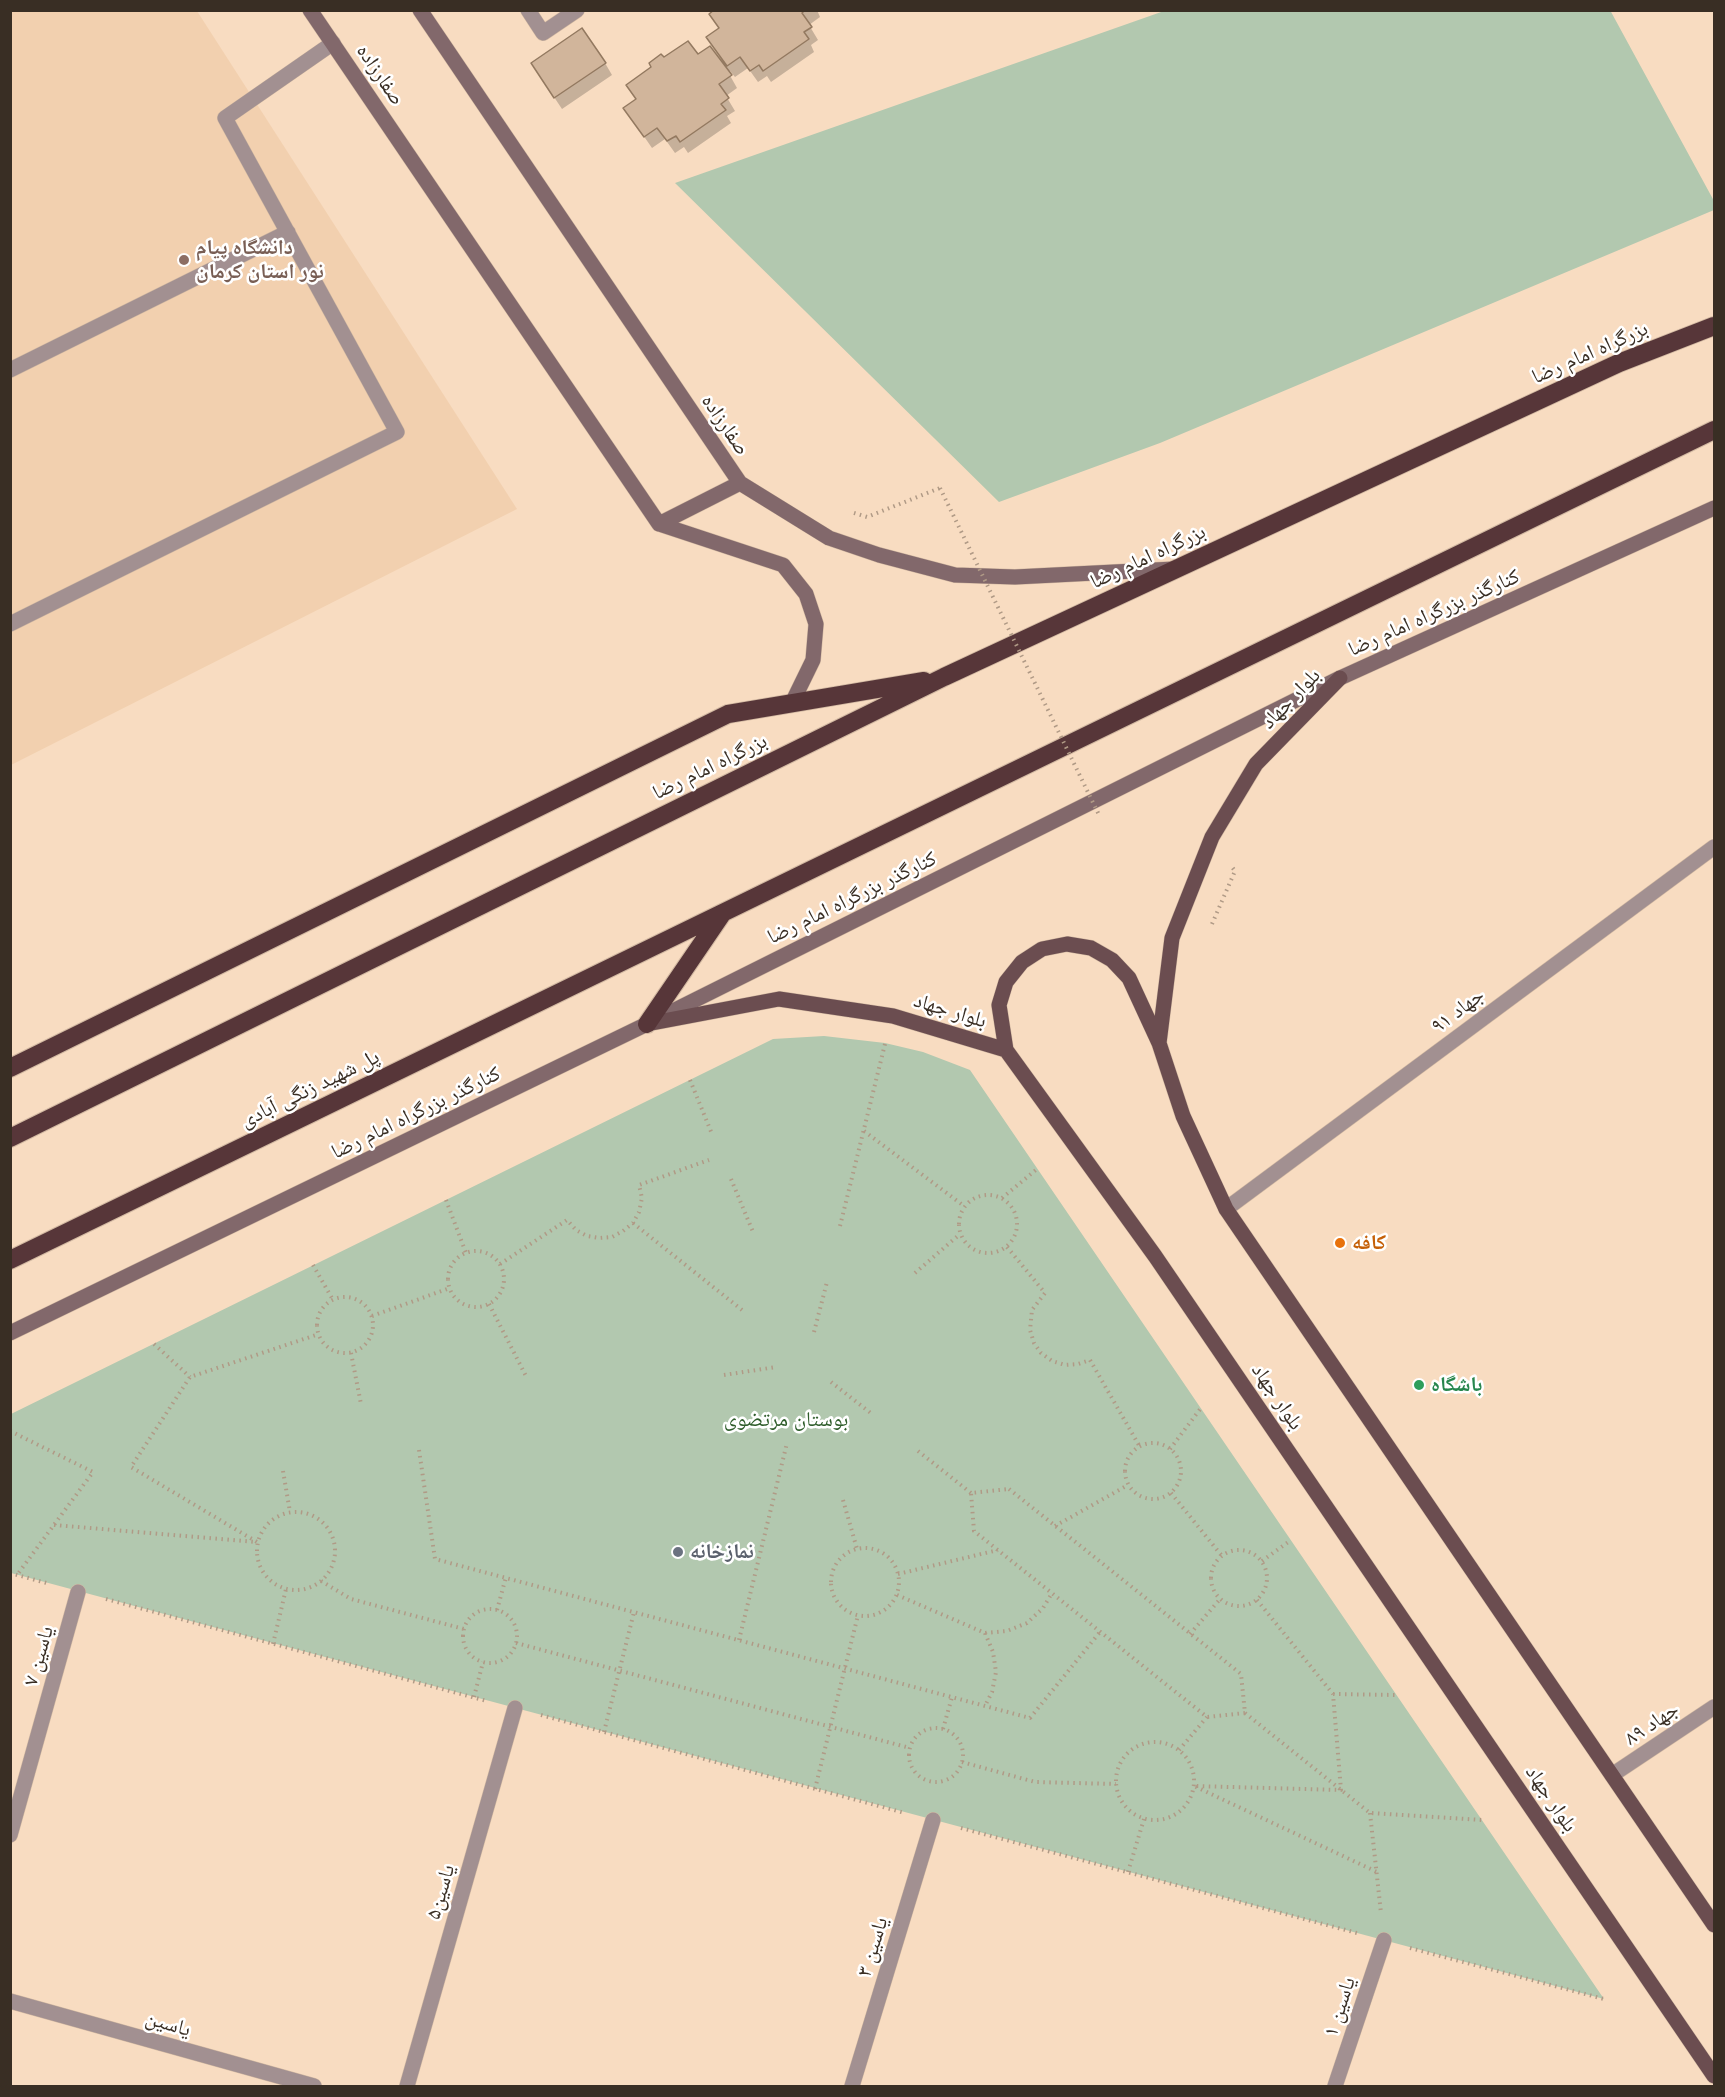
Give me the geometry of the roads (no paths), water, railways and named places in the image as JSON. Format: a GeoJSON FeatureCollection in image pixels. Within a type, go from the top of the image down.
{"type":"FeatureCollection","features":[{"type":"Feature","properties":{"kind":"highway","name":"بزرگراه امام رضا"},"geometry":{"type":"LineString","coordinates":[[10,1138],[944,677],[1619,363],[1714,326]]}},
{"type":"Feature","properties":{"kind":"highway"},"geometry":{"type":"LineString","coordinates":[[646,1024],[723,913],[1714,430]]}},
{"type":"Feature","properties":{"kind":"highway"},"geometry":{"type":"LineString","coordinates":[[10,1068],[728,714],[944,677]]}},
{"type":"Feature","properties":{"kind":"highway","name":"پل شهید زنگی آبادی"},"geometry":{"type":"LineString","coordinates":[[10,1260],[723,913]]}},
{"type":"Feature","properties":{"kind":"main road","name":"بلوار جهاد"},"geometry":{"type":"LineString","coordinates":[[1340,678],[1256,764],[1212,837],[1172,938],[1159,1043],[1183,1116],[1226,1209],[1714,1925]]}},
{"type":"Feature","properties":{"kind":"main road"},"geometry":{"type":"LineString","coordinates":[[1006,1050],[999,1005],[1006,982],[1022,962],[1042,949],[1067,944],[1091,948],[1112,960],[1129,978],[1159,1043]]}},
{"type":"Feature","properties":{"kind":"main road","name":"بلوار جهاد"},"geometry":{"type":"LineString","coordinates":[[646,1024],[779,999],[893,1016],[1006,1050],[1155,1256],[1714,2076]]}},
{"type":"Feature","properties":{"kind":"street","name":"صفارزاده"},"geometry":{"type":"LineString","coordinates":[[310,10],[659,524]]}},
{"type":"Feature","properties":{"kind":"street","name":"صفارزاده"},"geometry":{"type":"LineString","coordinates":[[420,10],[740,483],[829,538],[879,555],[955,575],[1015,577],[1176,568]]}},
{"type":"Feature","properties":{"kind":"street"},"geometry":{"type":"LineString","coordinates":[[528,10],[543,33],[577,10]]}},
{"type":"Feature","properties":{"kind":"street"},"geometry":{"type":"LineString","coordinates":[[10,624],[397,432],[225,118],[333,43]]}},
{"type":"Feature","properties":{"kind":"street"},"geometry":{"type":"LineString","coordinates":[[10,370],[288,232]]}},
{"type":"Feature","properties":{"kind":"street"},"geometry":{"type":"LineString","coordinates":[[659,524],[740,483]]}},
{"type":"Feature","properties":{"kind":"street","name":"کنارگذر بزرگراه امام رضا"},"geometry":{"type":"LineString","coordinates":[[10,1333],[646,1024],[1340,678],[1714,508]]}},
{"type":"Feature","properties":{"kind":"street"},"geometry":{"type":"LineString","coordinates":[[659,524],[783,566],[806,594],[816,624],[813,660],[792,703]]}},
{"type":"Feature","properties":{"kind":"street","name":"جهاد ۹۱"},"geometry":{"type":"LineString","coordinates":[[1226,1209],[1714,847]]}},
{"type":"Feature","properties":{"kind":"street","name":"یاسین ۷"},"geometry":{"type":"LineString","coordinates":[[10,1836],[78,1592]]}},
{"type":"Feature","properties":{"kind":"street","name":"جهاد ۸۹"},"geometry":{"type":"LineString","coordinates":[[1612,1775],[1714,1707]]}},
{"type":"Feature","properties":{"kind":"street","name":"یاسین۵"},"geometry":{"type":"LineString","coordinates":[[407,2086],[515,1708]]}},
{"type":"Feature","properties":{"kind":"street","name":"یاسین ۳"},"geometry":{"type":"LineString","coordinates":[[852,2086],[933,1820]]}},
{"type":"Feature","properties":{"kind":"street","name":"یاسین ۱"},"geometry":{"type":"LineString","coordinates":[[1335,2086],[1384,1940]]}},
{"type":"Feature","properties":{"kind":"street","name":"یاسین"},"geometry":{"type":"LineString","coordinates":[[10,2001],[314,2086]]}},
{"type":"Feature","properties":{"kind":"place","name":"دانشگاه پیام نور استان کرمان"},"geometry":{"type":"Point","coordinates":[184,260]}},
{"type":"Feature","properties":{"kind":"place","name":"کافه"},"geometry":{"type":"Point","coordinates":[1340,1243]}},
{"type":"Feature","properties":{"kind":"place","name":"باشگاه"},"geometry":{"type":"Point","coordinates":[1419,1385]}},
{"type":"Feature","properties":{"kind":"place","name":"نمازخانه"},"geometry":{"type":"Point","coordinates":[678,1552]}},
{"type":"Feature","properties":{"kind":"park label","name":"بوستان مرتضوی"},"geometry":{"type":"Point","coordinates":[786,1420]}}]}
